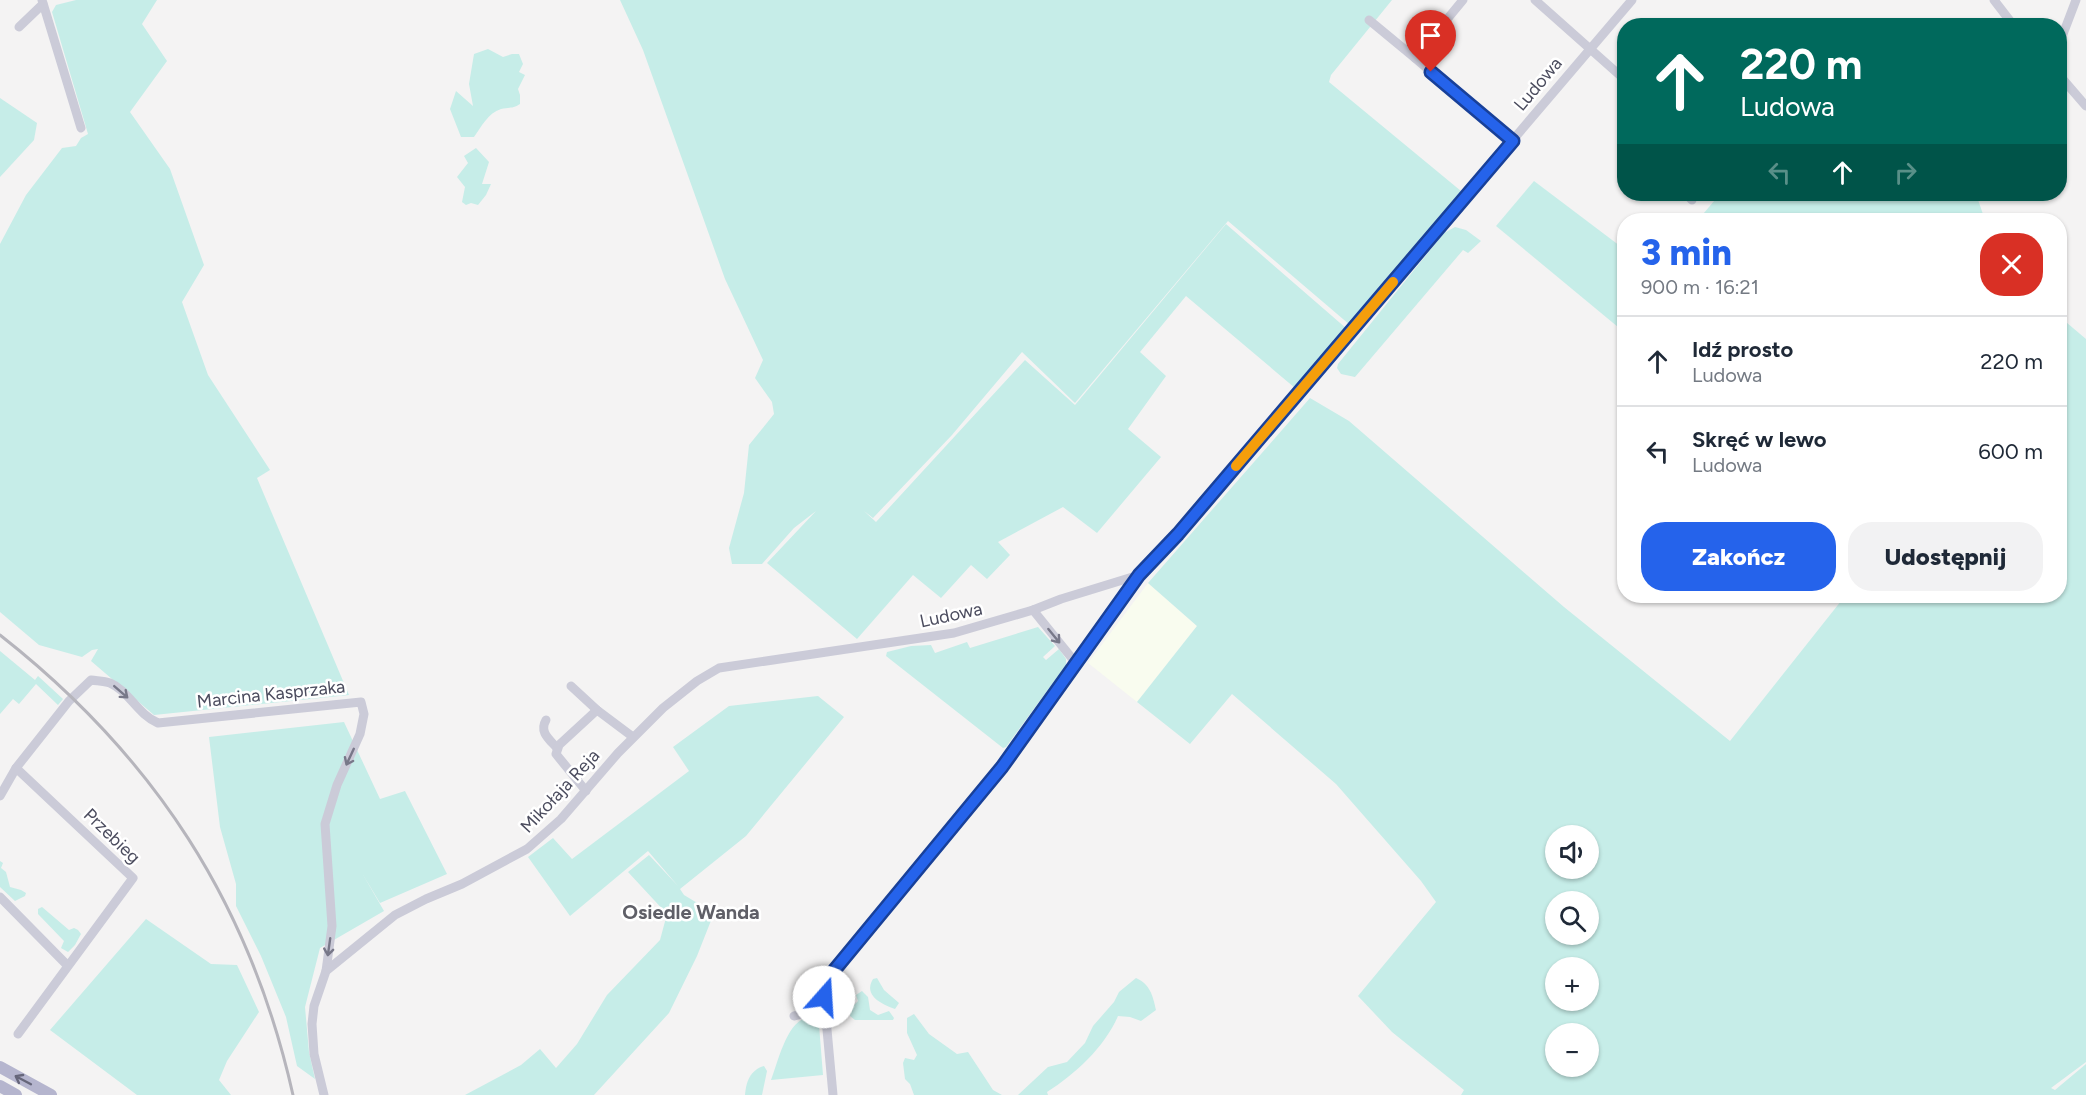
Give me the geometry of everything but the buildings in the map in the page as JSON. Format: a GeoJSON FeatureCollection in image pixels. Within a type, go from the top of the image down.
{"type":"FeatureCollection","features":[{"type":"Feature","properties":{"kind":"main road"},"geometry":{"type":"LineString","coordinates":[[0,1067],[51,1094]]}},
{"type":"Feature","properties":{"kind":"main road"},"geometry":{"type":"LineString","coordinates":[[0,1086],[16,1095]]}},
{"type":"Feature","properties":{"kind":"street"},"geometry":{"type":"LineString","coordinates":[[1415,58],[1463,0]]}},
{"type":"Feature","properties":{"kind":"street"},"geometry":{"type":"LineString","coordinates":[[1535,0],[1617,73]]}},
{"type":"Feature","properties":{"kind":"street","name":"Ludowa"},"geometry":{"type":"LineString","coordinates":[[832,1095],[824,997],[827,979],[1002,767],[1139,575],[1185,525],[1632,0]]}},
{"type":"Feature","properties":{"kind":"street"},"geometry":{"type":"LineString","coordinates":[[1994,0],[2008,18]]}},
{"type":"Feature","properties":{"kind":"street"},"geometry":{"type":"LineString","coordinates":[[2067,24],[2076,0]]}},
{"type":"Feature","properties":{"kind":"street"},"geometry":{"type":"LineString","coordinates":[[19,27],[42,2]]}},
{"type":"Feature","properties":{"kind":"street"},"geometry":{"type":"LineString","coordinates":[[42,2],[81,128]]}},
{"type":"Feature","properties":{"kind":"street"},"geometry":{"type":"LineString","coordinates":[[1369,20],[1513,141]]}},
{"type":"Feature","properties":{"kind":"street"},"geometry":{"type":"LineString","coordinates":[[2067,84],[2086,106]]}},
{"type":"Feature","properties":{"kind":"street","name":"Ludowa"},"geometry":{"type":"LineString","coordinates":[[874,646],[954,633],[1139,575]]}},
{"type":"Feature","properties":{"kind":"street"},"geometry":{"type":"LineString","coordinates":[[1033,610],[1075,662]]}},
{"type":"Feature","properties":{"kind":"street","name":"Mikołaja Reja"},"geometry":{"type":"LineString","coordinates":[[326,971],[395,915],[426,898],[462,884],[527,849],[561,819],[633,737],[663,708],[697,681],[719,668],[874,646]]}},
{"type":"Feature","properties":{"kind":"street","name":"Marcina Kasprzaka"},"geometry":{"type":"LineString","coordinates":[[16,768],[73,697],[91,680],[108,682],[119,689],[146,718],[158,723],[360,702],[364,714],[360,734],[337,785],[325,824],[332,926],[326,971]]}},
{"type":"Feature","properties":{"kind":"street"},"geometry":{"type":"LineString","coordinates":[[571,686],[597,710],[633,737]]}},
{"type":"Feature","properties":{"kind":"street"},"geometry":{"type":"LineString","coordinates":[[586,791],[556,754],[557,748],[597,710]]}},
{"type":"Feature","properties":{"kind":"street"},"geometry":{"type":"LineString","coordinates":[[546,720],[543,726],[544,733],[557,748]]}},
{"type":"Feature","properties":{"kind":"street"},"geometry":{"type":"LineString","coordinates":[[1,793],[16,768]]}},
{"type":"Feature","properties":{"kind":"street","name":"Przebieg"},"geometry":{"type":"LineString","coordinates":[[16,768],[133,878],[68,965]]}},
{"type":"Feature","properties":{"kind":"street"},"geometry":{"type":"LineString","coordinates":[[0,897],[68,965],[18,1034]]}},
{"type":"Feature","properties":{"kind":"street"},"geometry":{"type":"LineString","coordinates":[[324,1095],[314,1054],[312,1024],[314,1006],[326,971]]}},
{"type":"Feature","properties":{"kind":"street"},"geometry":{"type":"LineString","coordinates":[[794,1016],[811,1014],[827,1026]]}},
{"type":"Feature","properties":{"kind":"shaded area"},"geometry":{"type":"Polygon","coordinates":[[[76,0],[157,0],[142,24],[167,61],[130,112],[170,169],[204,265],[182,302],[208,375],[270,470],[257,478],[349,695],[154,715],[91,661],[98,649],[82,657],[39,645],[0,612],[0,244],[26,195],[62,148],[76,146],[81,138],[88,134],[52,12],[56,5],[76,0]]]}},
{"type":"Feature","properties":{"kind":"shaded area"},"geometry":{"type":"Polygon","coordinates":[[[620,0],[1392,0],[1331,75],[1329,82],[1461,191],[1350,325],[1228,221],[1075,403],[1022,352],[952,435],[873,518],[864,511],[876,522],[1025,360],[1075,405],[1226,224],[1347,329],[1295,388],[1186,296],[1140,352],[1166,376],[1128,429],[1161,457],[1097,533],[1063,507],[998,542],[1010,555],[987,579],[971,565],[941,598],[913,575],[857,639],[767,563],[816,511],[794,528],[762,564],[732,564],[729,548],[744,493],[749,445],[774,414],[772,402],[755,378],[763,360],[725,279],[643,50],[620,0]]]}},
{"type":"Feature","properties":{"kind":"shaded area"},"geometry":{"type":"Polygon","coordinates":[[[488,49],[503,57],[519,54],[523,64],[519,72],[525,75],[518,89],[520,104],[492,114],[474,137],[461,137],[450,109],[456,91],[473,106],[469,84],[474,54],[488,49]]]}},
{"type":"Feature","properties":{"kind":"shaded area"},"geometry":{"type":"Polygon","coordinates":[[[0,98],[37,123],[34,140],[0,177],[0,98]]]}},
{"type":"Feature","properties":{"kind":"shaded area"},"geometry":{"type":"Polygon","coordinates":[[[476,148],[489,162],[482,184],[491,184],[478,205],[471,203],[466,205],[462,202],[465,187],[457,177],[468,163],[464,156],[476,148]]]}},
{"type":"Feature","properties":{"kind":"shaded area"},"geometry":{"type":"Polygon","coordinates":[[[1534,181],[1617,244],[1617,326],[1496,226],[1534,181]]]}},
{"type":"Feature","properties":{"kind":"shaded area"},"geometry":{"type":"Polygon","coordinates":[[[1714,201],[1978,201],[1983,213],[1704,213],[1714,201]]]}},
{"type":"Feature","properties":{"kind":"shaded area"},"geometry":{"type":"Polygon","coordinates":[[[1455,227],[1466,230],[1481,241],[1468,253],[1463,250],[1355,377],[1341,374],[1337,368],[1338,364],[1444,233],[1455,227]]]}},
{"type":"Feature","properties":{"kind":"shaded area"},"geometry":{"type":"Polygon","coordinates":[[[2067,323],[2086,339],[2086,1062],[2051,1088],[2055,1090],[2086,1064],[2086,1095],[1461,1095],[1464,1090],[1392,1032],[1358,996],[1436,902],[1421,881],[1336,784],[1232,694],[1190,744],[1137,702],[1197,626],[1148,583],[1310,398],[1349,421],[1564,607],[1730,741],[1839,603],[2067,603],[2067,323]]]}},
{"type":"Feature","properties":{"kind":"shaded area"},"geometry":{"type":"Polygon","coordinates":[[[1148,583],[1197,626],[1137,702],[1088,663],[1148,583]]]}},
{"type":"Feature","properties":{"kind":"shaded area"},"geometry":{"type":"Polygon","coordinates":[[[1038,627],[1055,646],[1043,657],[1046,660],[1059,649],[1066,659],[1066,665],[1003,748],[886,656],[887,652],[911,646],[931,645],[935,653],[967,642],[970,648],[1038,627]]]}},
{"type":"Feature","properties":{"kind":"shaded area"},"geometry":{"type":"Polygon","coordinates":[[[0,651],[35,680],[38,676],[63,699],[58,705],[36,684],[19,704],[13,699],[0,714],[0,651]]]}},
{"type":"Feature","properties":{"kind":"shaded area"},"geometry":{"type":"Polygon","coordinates":[[[818,696],[844,717],[746,836],[680,889],[684,895],[714,913],[697,956],[669,1013],[594,1095],[465,1095],[521,1065],[540,1049],[556,1068],[577,1044],[607,995],[660,940],[667,914],[628,872],[649,855],[678,886],[648,851],[570,916],[528,857],[553,838],[572,859],[689,771],[673,747],[729,706],[818,696]]]}},
{"type":"Feature","properties":{"kind":"shaded area"},"geometry":{"type":"Polygon","coordinates":[[[344,722],[380,799],[405,791],[447,874],[380,903],[362,873],[384,911],[320,948],[305,1007],[309,1052],[315,1079],[297,1066],[286,1017],[261,956],[236,906],[236,884],[220,827],[209,737],[344,722]]]}},
{"type":"Feature","properties":{"kind":"shaded area"},"geometry":{"type":"Polygon","coordinates":[[[0,861],[3,863],[1,868],[6,872],[10,887],[26,893],[25,896],[15,901],[0,887],[0,861]]]}},
{"type":"Feature","properties":{"kind":"shaded area"},"geometry":{"type":"Polygon","coordinates":[[[42,907],[69,930],[74,928],[81,934],[68,952],[61,948],[64,941],[38,914],[38,909],[42,907]]]}},
{"type":"Feature","properties":{"kind":"shaded area"},"geometry":{"type":"Polygon","coordinates":[[[146,919],[211,964],[237,965],[259,1012],[227,1061],[219,1080],[231,1095],[137,1095],[50,1030],[146,919]]]}},
{"type":"Feature","properties":{"kind":"shaded area"},"geometry":{"type":"Polygon","coordinates":[[[877,978],[884,990],[899,1003],[895,1009],[879,1002],[872,994],[870,985],[873,979],[877,978]]]}},
{"type":"Feature","properties":{"kind":"shaded area"},"geometry":{"type":"Polygon","coordinates":[[[1136,978],[1148,987],[1156,1010],[1141,1021],[1118,1016],[1097,1049],[1068,1077],[1047,1092],[1048,1095],[1018,1095],[1048,1067],[1067,1062],[1085,1043],[1093,1026],[1114,1002],[1119,992],[1136,978]]]}},
{"type":"Feature","properties":{"kind":"shaded area"},"geometry":{"type":"Polygon","coordinates":[[[862,991],[868,997],[870,1010],[878,1015],[889,1011],[893,1020],[855,1020],[850,1016],[851,1008],[858,1001],[856,995],[862,991]]]}},
{"type":"Feature","properties":{"kind":"shaded area"},"geometry":{"type":"Polygon","coordinates":[[[914,1014],[929,1034],[957,1054],[968,1052],[993,1090],[1002,1095],[914,1095],[910,1084],[905,1079],[903,1063],[905,1058],[914,1060],[917,1055],[907,1033],[907,1018],[914,1014]]]}},
{"type":"Feature","properties":{"kind":"shaded area"},"geometry":{"type":"Polygon","coordinates":[[[805,1018],[816,1021],[819,1025],[823,1075],[771,1080],[788,1036],[798,1022],[805,1018]]]}},
{"type":"Feature","properties":{"kind":"shaded area"},"geometry":{"type":"Polygon","coordinates":[[[764,1066],[767,1071],[762,1095],[745,1095],[750,1077],[755,1070],[764,1066]]]}},
{"type":"Feature","properties":{"kind":"railway"},"geometry":{"type":"LineString","coordinates":[[0,635],[55,682],[105,731],[149,783],[188,838],[222,897],[251,959],[274,1025],[293,1095]]}},
{"type":"Feature","properties":{"kind":"slow traffic"},"geometry":{"type":"LineString","coordinates":[[1236,466],[1393,282]]}},
{"type":"Feature","properties":{"kind":"district","name":"Osiedle Wanda"},"geometry":{"type":"Point","coordinates":[691,912]}},
{"type":"Feature","properties":{"kind":"route"},"geometry":{"type":"LineString","coordinates":[[824,997],[827,979],[840,961],[1002,767],[1139,575],[1178,534],[1513,141],[1431,72]]}}]}
